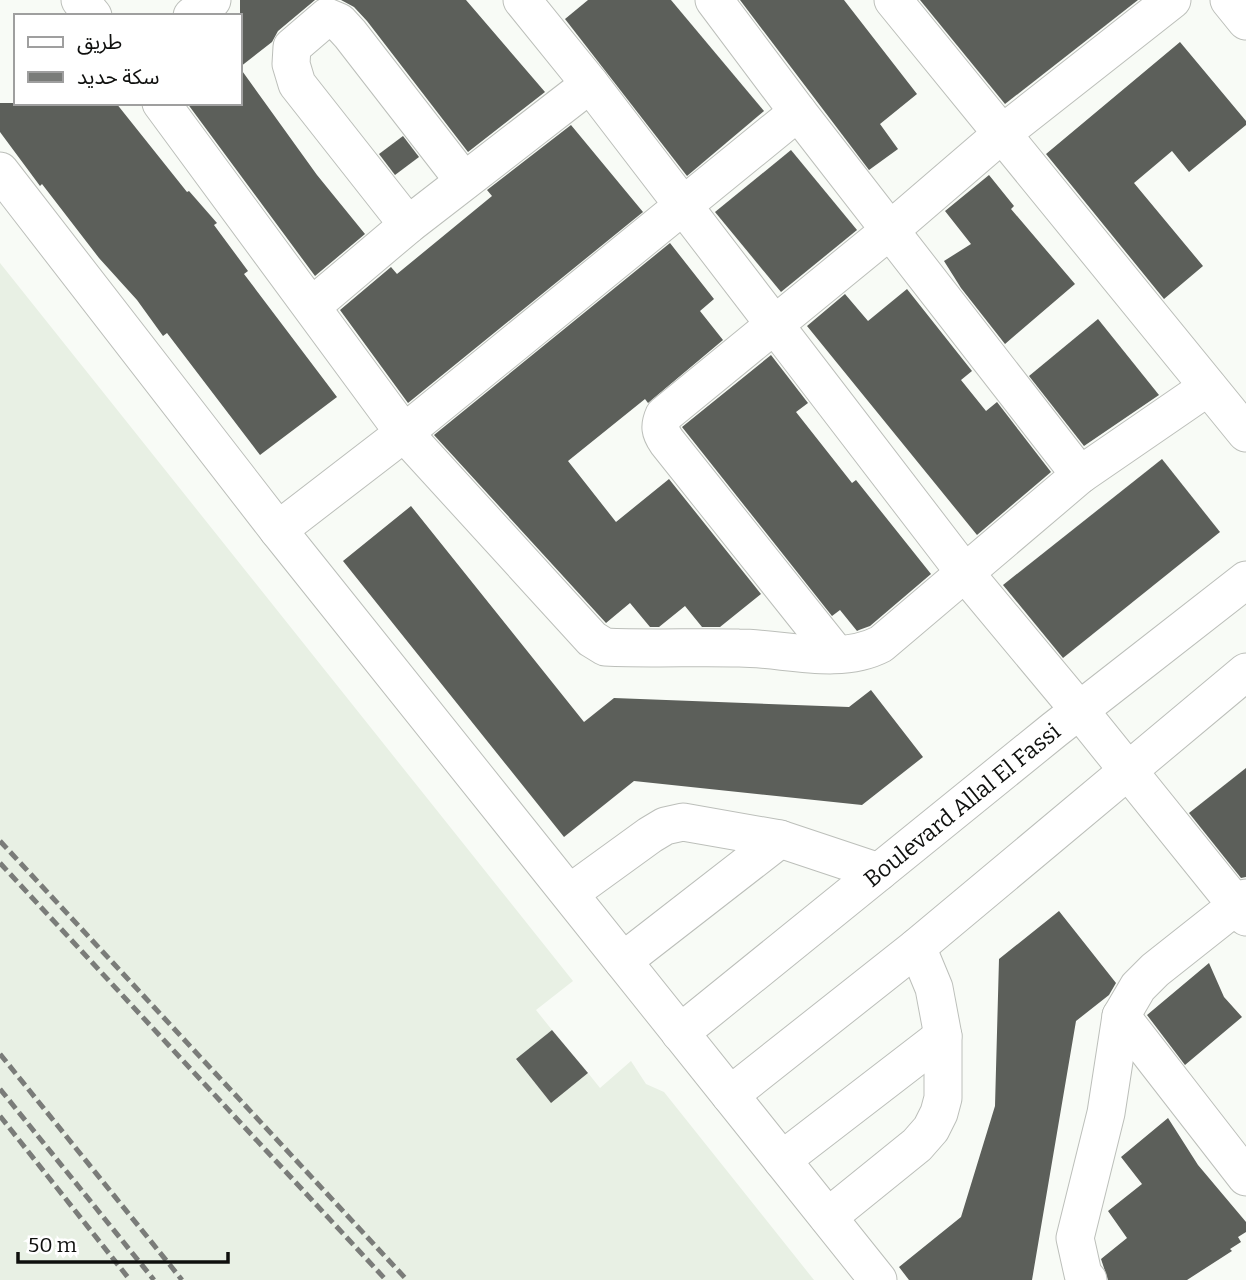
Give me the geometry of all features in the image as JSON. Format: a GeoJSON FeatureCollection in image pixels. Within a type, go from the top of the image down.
{"type":"FeatureCollection","features":[{"type":"Feature","properties":{"kind":"street"},"geometry":{"type":"LineString","coordinates":[[80,0],[91,14]]}},
{"type":"Feature","properties":{"kind":"street"},"geometry":{"type":"LineString","coordinates":[[194,14],[212,0]]}},
{"type":"Feature","properties":{"kind":"street"},"geometry":{"type":"LineString","coordinates":[[714,0],[889,231],[1080,475]]}},
{"type":"Feature","properties":{"kind":"street"},"geometry":{"type":"LineString","coordinates":[[893,0],[1246,433]]}},
{"type":"Feature","properties":{"kind":"street"},"geometry":{"type":"LineString","coordinates":[[836,654],[661,433],[660,425],[664,415],[889,231],[1003,133],[1172,0]]}},
{"type":"Feature","properties":{"kind":"street"},"geometry":{"type":"LineString","coordinates":[[1229,0],[1246,21]]}},
{"type":"Feature","properties":{"kind":"street"},"geometry":{"type":"LineString","coordinates":[[532,4],[965,573],[1080,711],[1126,771],[1243,907],[1155,970],[1138,987],[1121,1016],[1106,1114],[1075,1238],[1083,1274],[1088,1280]]}},
{"type":"Feature","properties":{"kind":"street"},"geometry":{"type":"LineString","coordinates":[[408,225],[297,84],[291,64],[292,47],[327,17],[340,22],[464,181]]}},
{"type":"Feature","properties":{"kind":"street"},"geometry":{"type":"LineString","coordinates":[[312,306],[408,225],[590,83]]}},
{"type":"Feature","properties":{"kind":"street"},"geometry":{"type":"LineString","coordinates":[[162,105],[404,433],[598,645],[612,648],[741,648],[836,654],[865,652],[881,644],[1080,475],[1208,387]]}},
{"type":"Feature","properties":{"kind":"street"},"geometry":{"type":"LineString","coordinates":[[278,530],[404,433],[798,112]]}},
{"type":"Feature","properties":{"kind":"street"},"geometry":{"type":"LineString","coordinates":[[0,171],[278,530],[878,1280]]}},
{"type":"Feature","properties":{"kind":"street","name":"Boulevard Allal El Fassi"},"geometry":{"type":"LineString","coordinates":[[680,1033],[1246,580]]}},
{"type":"Feature","properties":{"kind":"street"},"geometry":{"type":"LineString","coordinates":[[730,1095],[917,947],[1246,672]]}},
{"type":"Feature","properties":{"kind":"street"},"geometry":{"type":"LineString","coordinates":[[570,893],[665,827],[683,822],[780,839],[878,872]]}},
{"type":"Feature","properties":{"kind":"street"},"geometry":{"type":"LineString","coordinates":[[623,961],[780,839]]}},
{"type":"Feature","properties":{"kind":"street"},"geometry":{"type":"LineString","coordinates":[[828,1217],[918,1145],[939,1113],[943,1098],[943,1036],[934,988],[917,947]]}},
{"type":"Feature","properties":{"kind":"street"},"geometry":{"type":"LineString","coordinates":[[1121,1016],[1246,1177]]}},
{"type":"Feature","properties":{"kind":"street"},"geometry":{"type":"LineString","coordinates":[[782,1160],[943,1036]]}},
{"type":"Feature","properties":{"kind":"shaded area"},"geometry":{"type":"Polygon","coordinates":[[[0,263],[573,981],[536,1010],[552,1030],[516,1060],[551,1102],[588,1073],[600,1088],[631,1061],[646,1084],[664,1092],[814,1280],[0,1280],[0,263]]]}},
{"type":"Feature","properties":{"kind":"building"},"geometry":{"type":"Polygon","coordinates":[[[240,0],[315,0],[278,31],[272,42],[242,65],[240,0]]]}},
{"type":"Feature","properties":{"kind":"building"},"geometry":{"type":"Polygon","coordinates":[[[341,0],[466,0],[545,92],[468,152],[367,21],[354,7],[341,0]]]}},
{"type":"Feature","properties":{"kind":"building"},"geometry":{"type":"Polygon","coordinates":[[[588,0],[671,0],[764,111],[687,176],[565,19],[588,0]]]}},
{"type":"Feature","properties":{"kind":"building"},"geometry":{"type":"Polygon","coordinates":[[[740,0],[844,0],[917,94],[880,124],[898,149],[869,170],[740,0]]]}},
{"type":"Feature","properties":{"kind":"building"},"geometry":{"type":"Polygon","coordinates":[[[920,0],[1138,0],[1005,104],[920,0]]]}},
{"type":"Feature","properties":{"kind":"building"},"geometry":{"type":"Polygon","coordinates":[[[1180,42],[1246,121],[1246,125],[1189,172],[1172,151],[1134,183],[1203,266],[1164,299],[1046,154],[1180,42]]]}},
{"type":"Feature","properties":{"kind":"building"},"geometry":{"type":"Polygon","coordinates":[[[242,71],[317,175],[365,234],[315,276],[188,105],[242,105],[242,71]]]}},
{"type":"Feature","properties":{"kind":"building"},"geometry":{"type":"Polygon","coordinates":[[[0,103],[118,105],[187,192],[189,191],[217,223],[214,225],[248,271],[244,274],[337,397],[260,455],[167,333],[163,336],[42,184],[40,186],[0,132],[0,103]]]}},
{"type":"Feature","properties":{"kind":"building"},"geometry":{"type":"Polygon","coordinates":[[[571,125],[643,212],[408,403],[340,310],[391,267],[397,274],[492,196],[487,190],[571,125]]]}},
{"type":"Feature","properties":{"kind":"building"},"geometry":{"type":"Polygon","coordinates":[[[403,136],[419,157],[395,175],[379,154],[403,136]]]}},
{"type":"Feature","properties":{"kind":"building"},"geometry":{"type":"Polygon","coordinates":[[[791,150],[857,230],[781,292],[715,212],[791,150]]]}},
{"type":"Feature","properties":{"kind":"building"},"geometry":{"type":"Polygon","coordinates":[[[989,175],[1014,206],[1011,209],[1075,284],[1005,344],[961,288],[944,261],[971,244],[945,211],[989,175]]]}},
{"type":"Feature","properties":{"kind":"building"},"geometry":{"type":"Polygon","coordinates":[[[670,243],[714,299],[700,311],[723,340],[648,403],[645,399],[568,461],[616,522],[669,479],[761,594],[720,627],[702,627],[685,606],[659,627],[650,627],[630,603],[606,623],[434,435],[670,243]]]}},
{"type":"Feature","properties":{"kind":"building"},"geometry":{"type":"Polygon","coordinates":[[[907,289],[972,371],[961,380],[986,411],[997,402],[1051,472],[977,535],[807,326],[845,294],[868,321],[907,289]]]}},
{"type":"Feature","properties":{"kind":"building"},"geometry":{"type":"Polygon","coordinates":[[[1098,319],[1159,395],[1084,446],[1029,376],[1098,319]]]}},
{"type":"Feature","properties":{"kind":"building"},"geometry":{"type":"Polygon","coordinates":[[[771,355],[808,403],[796,412],[852,483],[856,480],[931,574],[870,626],[857,631],[840,610],[832,616],[682,427],[771,355]]]}},
{"type":"Feature","properties":{"kind":"building"},"geometry":{"type":"Polygon","coordinates":[[[1162,459],[1220,532],[1063,658],[1003,585],[1162,459]]]}},
{"type":"Feature","properties":{"kind":"building"},"geometry":{"type":"Polygon","coordinates":[[[411,506],[584,722],[614,698],[849,707],[871,690],[923,757],[862,805],[634,781],[564,837],[343,561],[411,506]]]}},
{"type":"Feature","properties":{"kind":"building"},"geometry":{"type":"Polygon","coordinates":[[[1246,768],[1246,877],[1241,878],[1189,813],[1246,768]]]}},
{"type":"Feature","properties":{"kind":"building"},"geometry":{"type":"Polygon","coordinates":[[[1059,911],[1116,983],[1109,995],[1076,1021],[1032,1280],[909,1280],[899,1267],[961,1217],[995,1106],[999,959],[1059,911]]]}},
{"type":"Feature","properties":{"kind":"building"},"geometry":{"type":"Polygon","coordinates":[[[1209,963],[1224,997],[1242,1017],[1185,1065],[1147,1015],[1209,963]]]}},
{"type":"Feature","properties":{"kind":"building"},"geometry":{"type":"Polygon","coordinates":[[[552,1030],[588,1073],[551,1103],[516,1059],[552,1030]]]}},
{"type":"Feature","properties":{"kind":"building"},"geometry":{"type":"Polygon","coordinates":[[[1168,1118],[1198,1165],[1246,1222],[1246,1232],[1238,1237],[1241,1242],[1230,1249],[1232,1251],[1187,1280],[1108,1280],[1101,1259],[1127,1238],[1108,1211],[1142,1184],[1121,1157],[1168,1118]]]}},
{"type":"Feature","properties":{"kind":"railway"},"geometry":{"type":"LineString","coordinates":[[0,841],[407,1280]]}},
{"type":"Feature","properties":{"kind":"railway"},"geometry":{"type":"LineString","coordinates":[[0,863],[386,1280]]}},
{"type":"Feature","properties":{"kind":"railway"},"geometry":{"type":"LineString","coordinates":[[0,1054],[182,1280]]}},
{"type":"Feature","properties":{"kind":"railway"},"geometry":{"type":"LineString","coordinates":[[0,1089],[154,1280]]}},
{"type":"Feature","properties":{"kind":"railway"},"geometry":{"type":"LineString","coordinates":[[0,1116],[130,1280]]}}]}
